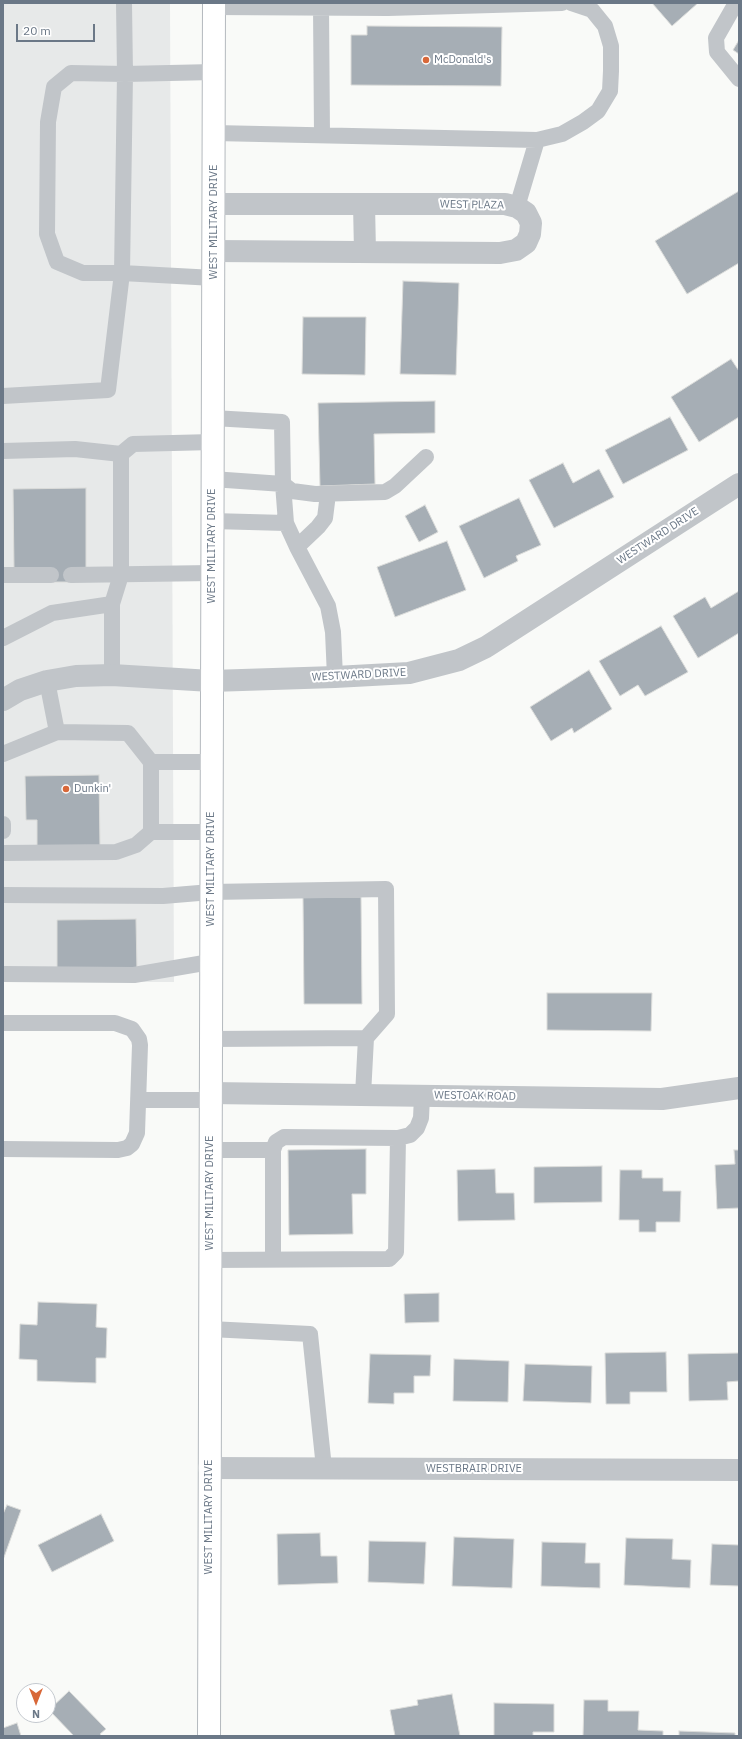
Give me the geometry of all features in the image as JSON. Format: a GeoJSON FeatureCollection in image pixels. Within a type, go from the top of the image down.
{"type":"FeatureCollection","features":[{"type":"Feature","properties":{"kind":"main road","name":"WEST MILITARY DRIVE"},"geometry":{"type":"LineString","coordinates":[[209,1736],[210,962],[214,5]]}},
{"type":"Feature","properties":{"kind":"street","name":"WEST PLAZA"},"geometry":{"type":"LineString","coordinates":[[214,204],[504,204],[517,207],[526,213],[531,223],[530,234],[526,243],[516,250],[500,253],[214,252]]}},
{"type":"Feature","properties":{"kind":"street"},"geometry":{"type":"LineString","coordinates":[[364,204],[365,252]]}},
{"type":"Feature","properties":{"kind":"street","name":"WESTWARD DRIVE"},"geometry":{"type":"LineString","coordinates":[[3,700],[20,690],[47,682],[76,676],[112,675],[211,682],[335,677],[409,673],[459,660],[486,647],[739,484]]}},
{"type":"Feature","properties":{"kind":"street","name":"WESTOAK ROAD"},"geometry":{"type":"LineString","coordinates":[[210,1097],[364,1095],[662,1099],[739,1088]]}},
{"type":"Feature","properties":{"kind":"street","name":"WESTBRAIR DRIVE"},"geometry":{"type":"LineString","coordinates":[[209,1468],[739,1470]]}},
{"type":"Feature","properties":{"kind":"lane"},"geometry":{"type":"LineString","coordinates":[[3,396],[108,390],[122,274],[125,74],[124,3]]}},
{"type":"Feature","properties":{"kind":"lane"},"geometry":{"type":"LineString","coordinates":[[214,5],[388,8],[562,3]]}},
{"type":"Feature","properties":{"kind":"lane"},"geometry":{"type":"LineString","coordinates":[[214,133],[537,140],[562,134],[598,111],[610,91],[611,46],[605,26],[592,10],[571,3]]}},
{"type":"Feature","properties":{"kind":"lane"},"geometry":{"type":"LineString","coordinates":[[736,3],[716,38],[717,52],[739,79]]}},
{"type":"Feature","properties":{"kind":"lane"},"geometry":{"type":"LineString","coordinates":[[322,7],[322,135]]}},
{"type":"Feature","properties":{"kind":"lane"},"geometry":{"type":"LineString","coordinates":[[214,72],[125,74],[71,73],[54,87],[48,122],[47,234],[58,262],[83,273],[214,278]]}},
{"type":"Feature","properties":{"kind":"lane"},"geometry":{"type":"LineString","coordinates":[[517,207],[537,140]]}},
{"type":"Feature","properties":{"kind":"lane"},"geometry":{"type":"LineString","coordinates":[[213,418],[282,422],[283,484],[286,524],[328,606],[333,632],[335,677]]}},
{"type":"Feature","properties":{"kind":"lane"},"geometry":{"type":"LineString","coordinates":[[112,675],[112,604],[121,574],[122,454],[133,444],[213,442]]}},
{"type":"Feature","properties":{"kind":"lane"},"geometry":{"type":"LineString","coordinates":[[3,451],[75,449],[122,454]]}},
{"type":"Feature","properties":{"kind":"lane"},"geometry":{"type":"LineString","coordinates":[[212,479],[283,484],[292,491],[315,494],[385,492],[395,486],[426,457]]}},
{"type":"Feature","properties":{"kind":"lane"},"geometry":{"type":"LineString","coordinates":[[297,547],[318,527],[325,518],[328,494]]}},
{"type":"Feature","properties":{"kind":"lane"},"geometry":{"type":"LineString","coordinates":[[212,521],[286,524]]}},
{"type":"Feature","properties":{"kind":"lane"},"geometry":{"type":"LineString","coordinates":[[71,574],[212,573]]}},
{"type":"Feature","properties":{"kind":"lane"},"geometry":{"type":"LineString","coordinates":[[3,575],[50,574]]}},
{"type":"Feature","properties":{"kind":"lane"},"geometry":{"type":"LineString","coordinates":[[3,638],[52,613],[112,604]]}},
{"type":"Feature","properties":{"kind":"lane"},"geometry":{"type":"LineString","coordinates":[[47,682],[57,732]]}},
{"type":"Feature","properties":{"kind":"lane"},"geometry":{"type":"LineString","coordinates":[[3,754],[57,732],[128,732],[151,762],[151,832]]}},
{"type":"Feature","properties":{"kind":"lane"},"geometry":{"type":"LineString","coordinates":[[151,762],[211,762]]}},
{"type":"Feature","properties":{"kind":"lane"},"geometry":{"type":"LineString","coordinates":[[3,824],[3,831]]}},
{"type":"Feature","properties":{"kind":"lane"},"geometry":{"type":"LineString","coordinates":[[3,853],[116,852],[136,845],[151,832],[211,832]]}},
{"type":"Feature","properties":{"kind":"lane"},"geometry":{"type":"LineString","coordinates":[[3,895],[164,896],[211,892],[386,889],[387,1014],[366,1038],[364,1095]]}},
{"type":"Feature","properties":{"kind":"lane"},"geometry":{"type":"LineString","coordinates":[[3,974],[134,975],[210,962]]}},
{"type":"Feature","properties":{"kind":"lane"},"geometry":{"type":"LineString","coordinates":[[3,1023],[115,1023],[132,1029],[139,1039],[140,1045],[137,1133],[132,1144],[127,1148],[118,1150],[3,1149]]}},
{"type":"Feature","properties":{"kind":"lane"},"geometry":{"type":"LineString","coordinates":[[210,1039],[366,1038]]}},
{"type":"Feature","properties":{"kind":"lane"},"geometry":{"type":"LineString","coordinates":[[273,1259],[273,1150],[276,1142],[284,1137],[398,1138],[410,1135],[417,1128],[420,1118],[422,1096]]}},
{"type":"Feature","properties":{"kind":"lane"},"geometry":{"type":"LineString","coordinates":[[139,1100],[210,1097]]}},
{"type":"Feature","properties":{"kind":"lane"},"geometry":{"type":"LineString","coordinates":[[210,1260],[389,1259],[396,1252],[398,1138]]}},
{"type":"Feature","properties":{"kind":"lane"},"geometry":{"type":"LineString","coordinates":[[210,1150],[273,1150]]}},
{"type":"Feature","properties":{"kind":"lane"},"geometry":{"type":"LineString","coordinates":[[210,1329],[310,1334],[324,1468]]}},
{"type":"Feature","properties":{"kind":"shaded area"},"geometry":{"type":"Polygon","coordinates":[[[3,3],[170,3],[174,982],[3,982],[3,3]]]}},
{"type":"Feature","properties":{"kind":"building"},"geometry":{"type":"Polygon","coordinates":[[[652,3],[698,3],[672,26],[652,3]]]}},
{"type":"Feature","properties":{"kind":"building","name":"McDonald's"},"geometry":{"type":"Polygon","coordinates":[[[367,26],[502,27],[501,86],[351,85],[351,35],[367,35],[367,26]]]}},
{"type":"Feature","properties":{"kind":"building"},"geometry":{"type":"Polygon","coordinates":[[[739,40],[739,54],[733,50],[739,40]]]}},
{"type":"Feature","properties":{"kind":"building"},"geometry":{"type":"Polygon","coordinates":[[[739,191],[739,263],[687,294],[655,241],[739,191]]]}},
{"type":"Feature","properties":{"kind":"building"},"geometry":{"type":"Polygon","coordinates":[[[403,281],[459,283],[456,375],[400,374],[403,281]]]}},
{"type":"Feature","properties":{"kind":"building"},"geometry":{"type":"Polygon","coordinates":[[[303,317],[366,317],[365,375],[302,374],[303,317]]]}},
{"type":"Feature","properties":{"kind":"building"},"geometry":{"type":"Polygon","coordinates":[[[731,359],[739,371],[739,417],[699,442],[671,397],[731,359]]]}},
{"type":"Feature","properties":{"kind":"building"},"geometry":{"type":"Polygon","coordinates":[[[435,401],[435,433],[374,434],[375,484],[320,486],[318,403],[435,401]]]}},
{"type":"Feature","properties":{"kind":"building"},"geometry":{"type":"Polygon","coordinates":[[[670,417],[688,450],[623,484],[605,450],[670,417]]]}},
{"type":"Feature","properties":{"kind":"building"},"geometry":{"type":"Polygon","coordinates":[[[563,463],[573,483],[599,469],[614,497],[554,528],[529,480],[563,463]]]}},
{"type":"Feature","properties":{"kind":"building"},"geometry":{"type":"Polygon","coordinates":[[[86,488],[86,570],[71,582],[51,582],[14,570],[13,489],[86,488]]]}},
{"type":"Feature","properties":{"kind":"building"},"geometry":{"type":"Polygon","coordinates":[[[519,498],[541,545],[516,556],[518,561],[484,578],[459,526],[519,498]]]}},
{"type":"Feature","properties":{"kind":"building"},"geometry":{"type":"Polygon","coordinates":[[[425,505],[438,532],[419,542],[405,516],[425,505]]]}},
{"type":"Feature","properties":{"kind":"building"},"geometry":{"type":"Polygon","coordinates":[[[447,541],[466,590],[395,617],[377,567],[447,541]]]}},
{"type":"Feature","properties":{"kind":"building"},"geometry":{"type":"Polygon","coordinates":[[[739,591],[739,633],[698,658],[673,616],[705,597],[711,608],[739,591]]]}},
{"type":"Feature","properties":{"kind":"building"},"geometry":{"type":"Polygon","coordinates":[[[661,626],[688,672],[645,696],[638,685],[620,696],[599,661],[661,626]]]}},
{"type":"Feature","properties":{"kind":"building"},"geometry":{"type":"Polygon","coordinates":[[[589,670],[612,709],[574,733],[572,728],[551,741],[530,707],[589,670]]]}},
{"type":"Feature","properties":{"kind":"building"},"geometry":{"type":"Polygon","coordinates":[[[99,775],[100,847],[37,849],[37,820],[26,820],[25,776],[99,775]]]}},
{"type":"Feature","properties":{"kind":"building"},"geometry":{"type":"Polygon","coordinates":[[[303,897],[361,897],[362,1004],[304,1004],[303,897]]]}},
{"type":"Feature","properties":{"kind":"building"},"geometry":{"type":"Polygon","coordinates":[[[136,919],[137,971],[57,972],[57,920],[136,919]]]}},
{"type":"Feature","properties":{"kind":"building"},"geometry":{"type":"Polygon","coordinates":[[[547,993],[652,993],[651,1031],[547,1030],[547,993]]]}},
{"type":"Feature","properties":{"kind":"building"},"geometry":{"type":"Polygon","coordinates":[[[366,1149],[366,1194],[352,1194],[353,1234],[289,1235],[288,1150],[366,1149]]]}},
{"type":"Feature","properties":{"kind":"building"},"geometry":{"type":"Polygon","coordinates":[[[734,1150],[739,1150],[739,1208],[717,1209],[715,1165],[735,1164],[734,1150]]]}},
{"type":"Feature","properties":{"kind":"building"},"geometry":{"type":"Polygon","coordinates":[[[602,1166],[602,1202],[534,1203],[534,1167],[602,1166]]]}},
{"type":"Feature","properties":{"kind":"building"},"geometry":{"type":"Polygon","coordinates":[[[495,1169],[496,1193],[514,1193],[515,1220],[458,1221],[457,1170],[495,1169]]]}},
{"type":"Feature","properties":{"kind":"building"},"geometry":{"type":"Polygon","coordinates":[[[620,1170],[642,1170],[642,1178],[663,1178],[663,1191],[681,1191],[680,1222],[656,1222],[656,1232],[639,1232],[639,1220],[619,1220],[620,1170]]]}},
{"type":"Feature","properties":{"kind":"building"},"geometry":{"type":"Polygon","coordinates":[[[439,1293],[439,1322],[405,1323],[404,1294],[439,1293]]]}},
{"type":"Feature","properties":{"kind":"building"},"geometry":{"type":"Polygon","coordinates":[[[38,1302],[97,1304],[96,1327],[107,1328],[106,1358],[96,1358],[96,1383],[37,1381],[37,1360],[19,1359],[20,1324],[37,1325],[38,1302]]]}},
{"type":"Feature","properties":{"kind":"building"},"geometry":{"type":"Polygon","coordinates":[[[666,1352],[667,1392],[630,1392],[630,1404],[606,1404],[605,1353],[666,1352]]]}},
{"type":"Feature","properties":{"kind":"building"},"geometry":{"type":"Polygon","coordinates":[[[739,1353],[739,1381],[727,1382],[728,1400],[689,1401],[688,1354],[739,1353]]]}},
{"type":"Feature","properties":{"kind":"building"},"geometry":{"type":"Polygon","coordinates":[[[370,1354],[431,1355],[430,1376],[414,1376],[414,1393],[394,1393],[394,1404],[368,1403],[370,1354]]]}},
{"type":"Feature","properties":{"kind":"building"},"geometry":{"type":"Polygon","coordinates":[[[454,1359],[509,1361],[508,1402],[453,1401],[454,1359]]]}},
{"type":"Feature","properties":{"kind":"building"},"geometry":{"type":"Polygon","coordinates":[[[525,1364],[592,1366],[591,1403],[523,1401],[525,1364]]]}},
{"type":"Feature","properties":{"kind":"building"},"geometry":{"type":"Polygon","coordinates":[[[7,1505],[21,1510],[3,1560],[3,1514],[7,1505]]]}},
{"type":"Feature","properties":{"kind":"building"},"geometry":{"type":"Polygon","coordinates":[[[101,1514],[114,1541],[52,1572],[38,1545],[101,1514]]]}},
{"type":"Feature","properties":{"kind":"building"},"geometry":{"type":"Polygon","coordinates":[[[320,1533],[321,1556],[337,1556],[338,1583],[278,1585],[277,1534],[320,1533]]]}},
{"type":"Feature","properties":{"kind":"building"},"geometry":{"type":"Polygon","coordinates":[[[454,1537],[514,1539],[512,1588],[452,1586],[454,1537]]]}},
{"type":"Feature","properties":{"kind":"building"},"geometry":{"type":"Polygon","coordinates":[[[626,1538],[673,1539],[672,1559],[691,1560],[690,1588],[624,1585],[626,1538]]]}},
{"type":"Feature","properties":{"kind":"building"},"geometry":{"type":"Polygon","coordinates":[[[369,1541],[426,1542],[424,1584],[368,1582],[369,1541]]]}},
{"type":"Feature","properties":{"kind":"building"},"geometry":{"type":"Polygon","coordinates":[[[542,1542],[586,1543],[585,1563],[600,1563],[600,1588],[541,1586],[542,1542]]]}},
{"type":"Feature","properties":{"kind":"building"},"geometry":{"type":"Polygon","coordinates":[[[712,1544],[739,1545],[739,1586],[710,1585],[712,1544]]]}},
{"type":"Feature","properties":{"kind":"building"},"geometry":{"type":"Polygon","coordinates":[[[69,1691],[106,1729],[100,1734],[102,1736],[74,1736],[56,1717],[56,1703],[69,1691]]]}},
{"type":"Feature","properties":{"kind":"building"},"geometry":{"type":"Polygon","coordinates":[[[452,1694],[460,1736],[395,1736],[390,1710],[418,1705],[417,1700],[452,1694]]]}},
{"type":"Feature","properties":{"kind":"building"},"geometry":{"type":"Polygon","coordinates":[[[584,1700],[608,1700],[608,1711],[639,1711],[638,1730],[663,1731],[663,1736],[583,1736],[584,1700]]]}},
{"type":"Feature","properties":{"kind":"building"},"geometry":{"type":"Polygon","coordinates":[[[494,1703],[554,1704],[554,1732],[533,1732],[533,1736],[494,1736],[494,1703]]]}},
{"type":"Feature","properties":{"kind":"building"},"geometry":{"type":"Polygon","coordinates":[[[17,1723],[21,1736],[3,1736],[3,1728],[17,1723]]]}},
{"type":"Feature","properties":{"kind":"building"},"geometry":{"type":"Polygon","coordinates":[[[679,1731],[735,1733],[735,1736],[679,1736],[679,1731]]]}},
{"type":"Feature","properties":{"kind":"place","name":"McDonald's"},"geometry":{"type":"Point","coordinates":[426,60]}},
{"type":"Feature","properties":{"kind":"place","name":"Dunkin'"},"geometry":{"type":"Point","coordinates":[66,789]}}]}
